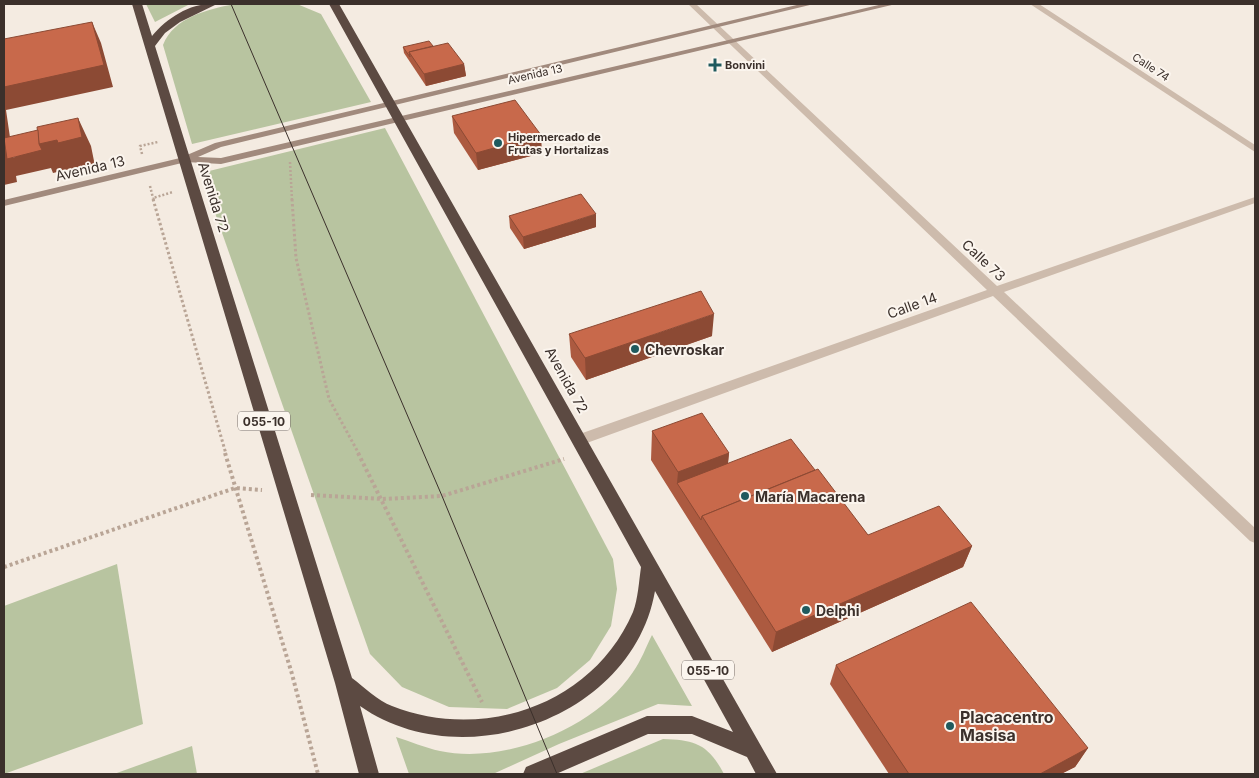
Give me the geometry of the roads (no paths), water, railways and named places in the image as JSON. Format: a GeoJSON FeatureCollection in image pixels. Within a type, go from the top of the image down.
{"type":"FeatureCollection","features":[{"type":"Feature","properties":{"kind":"highway","name":"Avenida 72"},"geometry":{"type":"LineString","coordinates":[[137,4],[344,683],[369,774]]}},
{"type":"Feature","properties":{"kind":"highway"},"geometry":{"type":"LineString","coordinates":[[149,46],[155,36],[167,25],[182,16],[212,4]]}},
{"type":"Feature","properties":{"kind":"highway"},"geometry":{"type":"LineString","coordinates":[[321,4],[336,7]]}},
{"type":"Feature","properties":{"kind":"highway","name":"Avenida 72"},"geometry":{"type":"LineString","coordinates":[[336,7],[767,774]]}},
{"type":"Feature","properties":{"kind":"highway"},"geometry":{"type":"LineString","coordinates":[[344,683],[385,713],[437,729],[494,728],[534,717],[583,691],[619,654],[642,612],[650,566]]}},
{"type":"Feature","properties":{"kind":"highway"},"geometry":{"type":"LineString","coordinates":[[532,774],[647,725],[692,725],[753,750]]}},
{"type":"Feature","properties":{"kind":"street","name":"Calle 73"},"geometry":{"type":"LineString","coordinates":[[692,4],[1255,537]]}},
{"type":"Feature","properties":{"kind":"street","name":"Avenida 13"},"geometry":{"type":"LineString","coordinates":[[4,203],[183,160],[218,145],[810,4]]}},
{"type":"Feature","properties":{"kind":"street","name":"Avenida 13"},"geometry":{"type":"LineString","coordinates":[[183,160],[221,161],[730,40],[892,4]]}},
{"type":"Feature","properties":{"kind":"street","name":"Calle 74"},"geometry":{"type":"LineString","coordinates":[[1034,4],[1255,149]]}},
{"type":"Feature","properties":{"kind":"street","name":"Calle 14"},"geometry":{"type":"LineString","coordinates":[[579,440],[1255,200]]}},
{"type":"Feature","properties":{"kind":"tram line"},"geometry":{"type":"LineString","coordinates":[[231,4],[442,496],[557,774]]}},
{"type":"Feature","properties":{"kind":"place","name":"Bonvini"},"geometry":{"type":"Point","coordinates":[715,65]}},
{"type":"Feature","properties":{"kind":"place","name":"Hipermercado de Frutas y Hortalizas"},"geometry":{"type":"Point","coordinates":[498,143]}},
{"type":"Feature","properties":{"kind":"place","name":"Chevroskar"},"geometry":{"type":"Point","coordinates":[635,349]}},
{"type":"Feature","properties":{"kind":"place","name":"María Macarena"},"geometry":{"type":"Point","coordinates":[745,496]}},
{"type":"Feature","properties":{"kind":"place","name":"Delphi"},"geometry":{"type":"Point","coordinates":[806,610]}},
{"type":"Feature","properties":{"kind":"place","name":"Placacentro Masisa"},"geometry":{"type":"Point","coordinates":[950,726]}}]}
